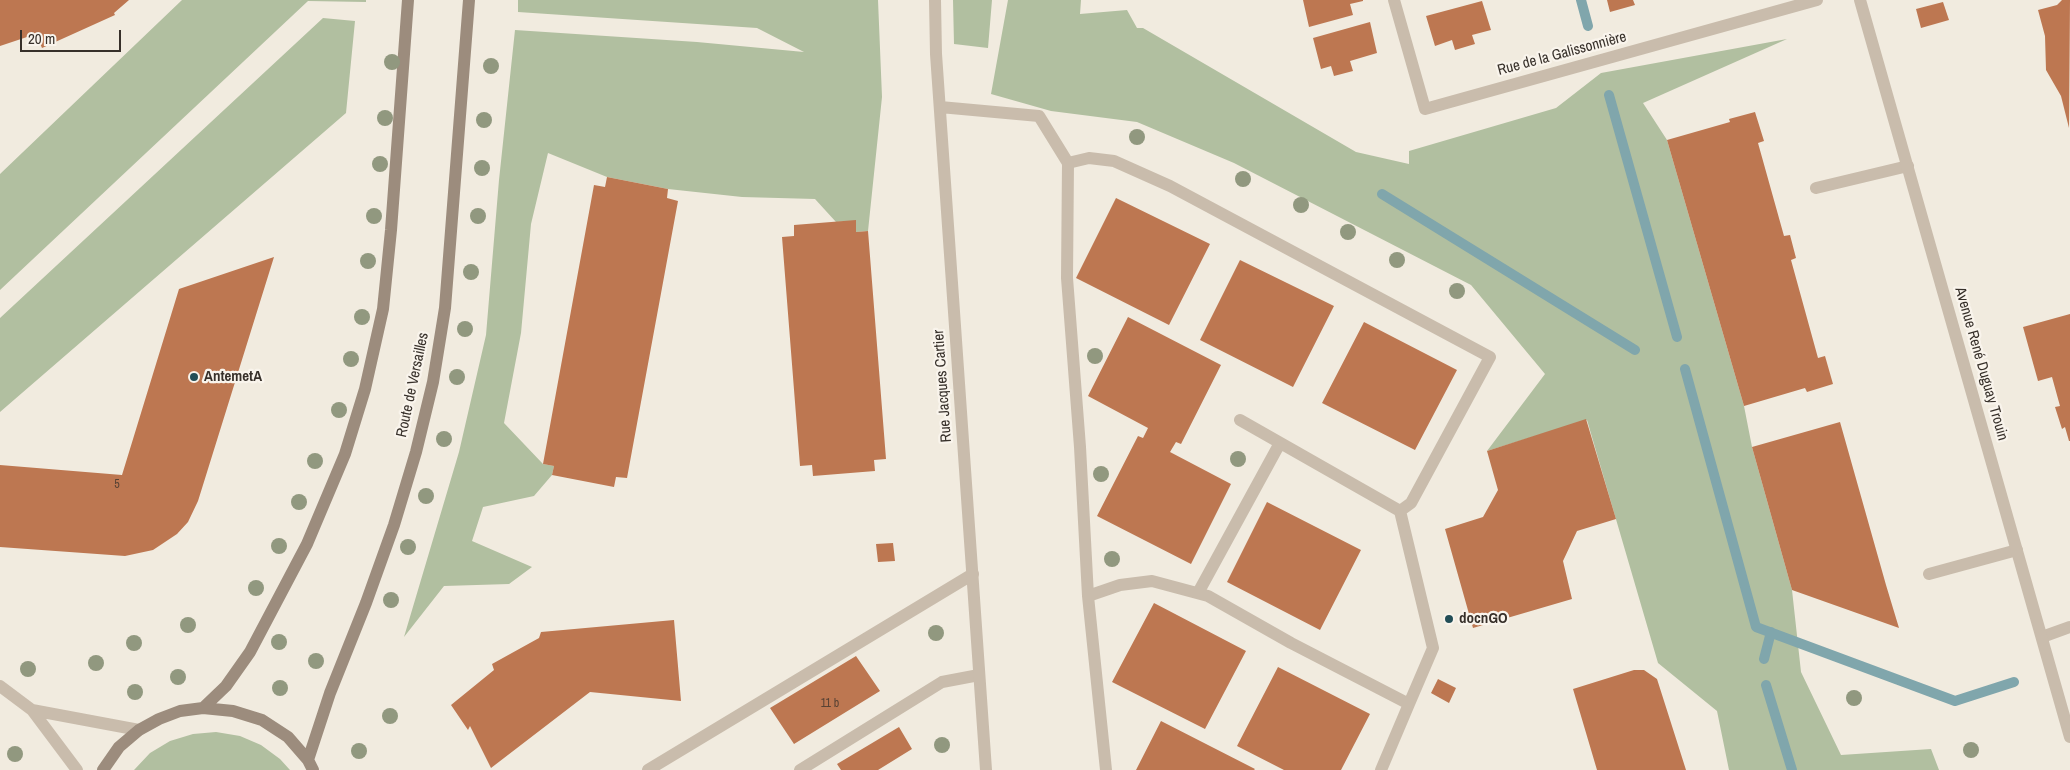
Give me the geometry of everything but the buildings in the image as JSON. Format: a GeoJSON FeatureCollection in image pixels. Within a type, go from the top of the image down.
{"type":"FeatureCollection","features":[{"type":"Feature","properties":{"kind":"main road"},"geometry":{"type":"LineString","coordinates":[[203,708],[226,686],[250,652],[306,544],[345,454],[365,389],[385,289],[408,0]]}},
{"type":"Feature","properties":{"kind":"main road","name":"Route de Versailles"},"geometry":{"type":"LineString","coordinates":[[311,765],[330,693],[366,603],[394,525],[416,452],[433,382],[445,308],[469,0]]}},
{"type":"Feature","properties":{"kind":"main road"},"geometry":{"type":"LineString","coordinates":[[103,770],[120,747],[139,730],[159,719],[180,711],[203,708],[234,711],[262,720],[288,737],[311,765]]}},
{"type":"Feature","properties":{"kind":"street","name":"Rue Jacques Cartier"},"geometry":{"type":"LineString","coordinates":[[935,0],[940,107],[986,770]]}},
{"type":"Feature","properties":{"kind":"street","name":"Rue de la Galissonnière"},"geometry":{"type":"LineString","coordinates":[[1394,0],[1425,108],[1817,0]]}},
{"type":"Feature","properties":{"kind":"street","name":"Avenue René Duguay Trouin"},"geometry":{"type":"LineString","coordinates":[[1860,0],[2070,737]]}},
{"type":"Feature","properties":{"kind":"street"},"geometry":{"type":"LineString","coordinates":[[940,107],[1039,116],[1068,162],[1067,278],[1080,447],[1088,596],[1106,770]]}},
{"type":"Feature","properties":{"kind":"street"},"geometry":{"type":"LineString","coordinates":[[1068,162],[1090,158],[1114,161],[1170,186],[1490,357],[1410,503],[1400,511]]}},
{"type":"Feature","properties":{"kind":"street"},"geometry":{"type":"LineString","coordinates":[[1816,188],[1908,166]]}},
{"type":"Feature","properties":{"kind":"street"},"geometry":{"type":"LineString","coordinates":[[1240,420],[1400,511],[1433,648],[1381,770]]}},
{"type":"Feature","properties":{"kind":"street"},"geometry":{"type":"LineString","coordinates":[[1198,593],[1280,443]]}},
{"type":"Feature","properties":{"kind":"street"},"geometry":{"type":"LineString","coordinates":[[1929,574],[2017,550]]}},
{"type":"Feature","properties":{"kind":"street"},"geometry":{"type":"LineString","coordinates":[[648,770],[972,574]]}},
{"type":"Feature","properties":{"kind":"street"},"geometry":{"type":"LineString","coordinates":[[1088,596],[1120,585],[1152,581],[1208,596],[1291,643],[1409,704]]}},
{"type":"Feature","properties":{"kind":"street"},"geometry":{"type":"LineString","coordinates":[[2042,637],[2070,627]]}},
{"type":"Feature","properties":{"kind":"street"},"geometry":{"type":"LineString","coordinates":[[800,770],[942,682],[980,675]]}},
{"type":"Feature","properties":{"kind":"street"},"geometry":{"type":"LineString","coordinates":[[0,686],[32,710],[77,770]]}},
{"type":"Feature","properties":{"kind":"street"},"geometry":{"type":"LineString","coordinates":[[32,710],[139,730]]}},
{"type":"Feature","properties":{"kind":"green space"},"geometry":{"type":"Polygon","coordinates":[[[182,0],[366,0],[366,2],[308,1],[0,290],[0,174],[182,0]]]}},
{"type":"Feature","properties":{"kind":"green space"},"geometry":{"type":"Polygon","coordinates":[[[518,0],[878,0],[882,97],[868,231],[856,232],[856,221],[836,222],[815,199],[742,197],[668,189],[607,177],[548,153],[531,224],[521,333],[504,423],[543,464],[554,466],[552,475],[534,496],[483,507],[472,541],[532,567],[509,584],[444,586],[404,637],[459,452],[486,335],[499,180],[515,30],[697,42],[804,52],[757,28],[518,12],[518,0]]]}},
{"type":"Feature","properties":{"kind":"green space"},"geometry":{"type":"Polygon","coordinates":[[[953,0],[992,0],[988,48],[954,44],[953,0]]]}},
{"type":"Feature","properties":{"kind":"green space"},"geometry":{"type":"Polygon","coordinates":[[[1008,0],[1081,0],[1080,14],[1127,10],[1137,28],[1143,28],[1356,152],[1409,164],[1409,151],[1556,108],[1601,73],[1787,39],[1643,103],[1667,140],[1744,406],[1752,447],[1792,590],[1801,672],[1841,755],[1931,749],[1939,770],[1729,770],[1717,711],[1658,663],[1587,420],[1487,451],[1545,374],[1471,285],[1234,163],[1137,122],[1051,111],[991,94],[1008,0]]]}},
{"type":"Feature","properties":{"kind":"green space"},"geometry":{"type":"Polygon","coordinates":[[[323,18],[355,21],[346,113],[0,412],[0,318],[323,18]]]}},
{"type":"Feature","properties":{"kind":"green space"},"geometry":{"type":"Polygon","coordinates":[[[216,732],[240,736],[261,745],[280,759],[290,770],[134,770],[150,753],[170,741],[193,734],[216,732]]]}},
{"type":"Feature","properties":{"kind":"waterway"},"geometry":{"type":"LineString","coordinates":[[1581,0],[1588,26]]}},
{"type":"Feature","properties":{"kind":"waterway"},"geometry":{"type":"LineString","coordinates":[[1609,95],[1677,337]]}},
{"type":"Feature","properties":{"kind":"waterway"},"geometry":{"type":"LineString","coordinates":[[1382,194],[1635,350]]}},
{"type":"Feature","properties":{"kind":"waterway"},"geometry":{"type":"LineString","coordinates":[[1685,369],[1756,627],[1955,701],[2014,682]]}},
{"type":"Feature","properties":{"kind":"waterway"},"geometry":{"type":"LineString","coordinates":[[1764,659],[1771,632]]}},
{"type":"Feature","properties":{"kind":"waterway"},"geometry":{"type":"LineString","coordinates":[[1766,685],[1792,770]]}},
{"type":"Feature","properties":{"kind":"place","name":"AntemetA"},"geometry":{"type":"Point","coordinates":[194,377]}},
{"type":"Feature","properties":{"kind":"place","name":"docnGO"},"geometry":{"type":"Point","coordinates":[1449,619]}}]}
